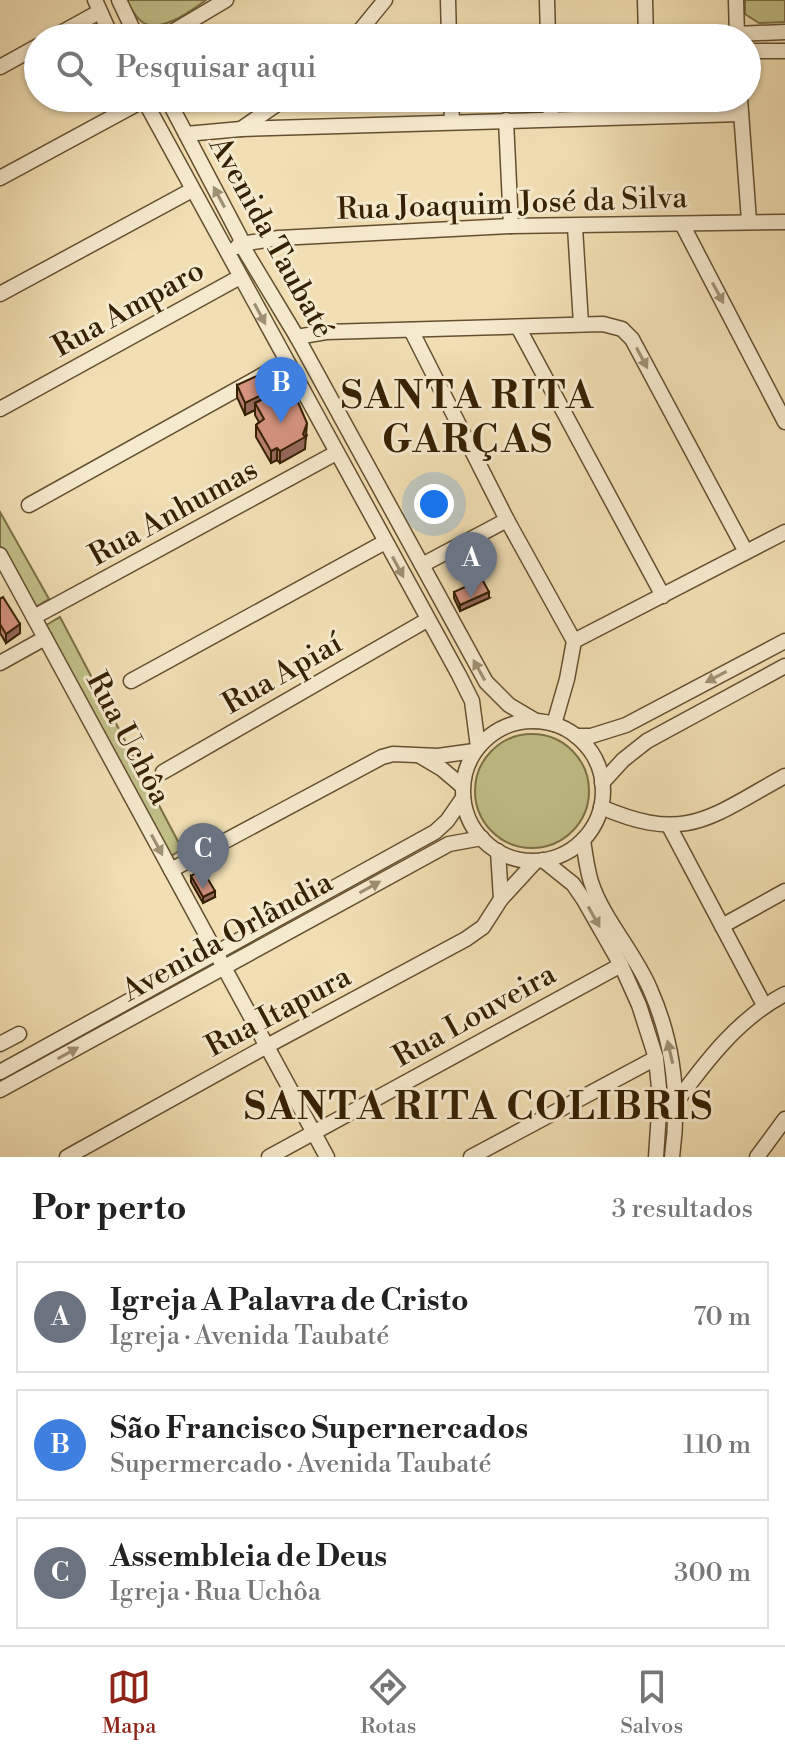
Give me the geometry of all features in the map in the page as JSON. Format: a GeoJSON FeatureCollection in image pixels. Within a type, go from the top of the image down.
{"type":"FeatureCollection","features":[{"type":"Feature","properties":{"kind":"street"},"geometry":{"type":"LineString","coordinates":[[119,0],[130,24]]}},
{"type":"Feature","properties":{"kind":"street"},"geometry":{"type":"LineString","coordinates":[[186,24],[226,0]]}},
{"type":"Feature","properties":{"kind":"street"},"geometry":{"type":"LineString","coordinates":[[365,24],[385,0]]}},
{"type":"Feature","properties":{"kind":"street"},"geometry":{"type":"LineString","coordinates":[[448,0],[449,24]]}},
{"type":"Feature","properties":{"kind":"street"},"geometry":{"type":"LineString","coordinates":[[547,0],[548,24]]}},
{"type":"Feature","properties":{"kind":"street"},"geometry":{"type":"LineString","coordinates":[[645,0],[646,24]]}},
{"type":"Feature","properties":{"kind":"street"},"geometry":{"type":"LineString","coordinates":[[736,0],[737,24]]}},
{"type":"Feature","properties":{"kind":"street"},"geometry":{"type":"LineString","coordinates":[[72,24],[97,6]]}},
{"type":"Feature","properties":{"kind":"street"},"geometry":{"type":"LineString","coordinates":[[761,34],[785,32]]}},
{"type":"Feature","properties":{"kind":"street"},"geometry":{"type":"LineString","coordinates":[[761,51],[785,51]]}},
{"type":"Feature","properties":{"kind":"street"},"geometry":{"type":"LineString","coordinates":[[0,67],[24,54]]}},
{"type":"Feature","properties":{"kind":"street"},"geometry":{"type":"LineString","coordinates":[[0,178],[120,112]]}},
{"type":"Feature","properties":{"kind":"street","name":"Avenida Taubaté"},"geometry":{"type":"LineString","coordinates":[[151,112],[472,701],[476,749]]}},
{"type":"Feature","properties":{"kind":"street","name":"Avenida Taubaté"},"geometry":{"type":"LineString","coordinates":[[174,112],[239,237],[486,682],[509,705],[536,721]]}},
{"type":"Feature","properties":{"kind":"street"},"geometry":{"type":"LineString","coordinates":[[241,129],[266,112]]}},
{"type":"Feature","properties":{"kind":"street"},"geometry":{"type":"LineString","coordinates":[[452,112],[452,122]]}},
{"type":"Feature","properties":{"kind":"street"},"geometry":{"type":"LineString","coordinates":[[551,112],[551,119]]}},
{"type":"Feature","properties":{"kind":"street"},"geometry":{"type":"LineString","coordinates":[[648,112],[648,116]]}},
{"type":"Feature","properties":{"kind":"street"},"geometry":{"type":"LineString","coordinates":[[186,134],[241,129],[741,114],[749,221]]}},
{"type":"Feature","properties":{"kind":"street"},"geometry":{"type":"LineString","coordinates":[[506,120],[511,226]]}},
{"type":"Feature","properties":{"kind":"street"},"geometry":{"type":"LineString","coordinates":[[0,294],[192,190]]}},
{"type":"Feature","properties":{"kind":"street","name":"Rua Joaquim José da Silva"},"geometry":{"type":"LineString","coordinates":[[239,237],[279,238],[511,226],[785,222]]}},
{"type":"Feature","properties":{"kind":"street"},"geometry":{"type":"LineString","coordinates":[[682,224],[785,422]]}},
{"type":"Feature","properties":{"kind":"street"},"geometry":{"type":"LineString","coordinates":[[575,227],[581,324]]}},
{"type":"Feature","properties":{"kind":"street"},"geometry":{"type":"LineString","coordinates":[[218,238],[239,237]]}},
{"type":"Feature","properties":{"kind":"street"},"geometry":{"type":"LineString","coordinates":[[226,254],[239,237]]}},
{"type":"Feature","properties":{"kind":"street","name":"Rua Amparo"},"geometry":{"type":"LineString","coordinates":[[0,409],[240,277]]}},
{"type":"Feature","properties":{"kind":"street"},"geometry":{"type":"LineString","coordinates":[[297,337],[326,332],[581,324],[616,326],[628,333],[746,552]]}},
{"type":"Feature","properties":{"kind":"street"},"geometry":{"type":"LineString","coordinates":[[518,327],[663,596]]}},
{"type":"Feature","properties":{"kind":"street"},"geometry":{"type":"LineString","coordinates":[[411,330],[507,520],[574,641],[554,724]]}},
{"type":"Feature","properties":{"kind":"street"},"geometry":{"type":"LineString","coordinates":[[29,505],[286,362]]}},
{"type":"Feature","properties":{"kind":"street","name":"Rua Anhumas"},"geometry":{"type":"LineString","coordinates":[[34,617],[336,453]]}},
{"type":"Feature","properties":{"kind":"street"},"geometry":{"type":"LineString","coordinates":[[362,499],[380,489]]}},
{"type":"Feature","properties":{"kind":"street"},"geometry":{"type":"LineString","coordinates":[[422,565],[507,520]]}},
{"type":"Feature","properties":{"kind":"street"},"geometry":{"type":"LineString","coordinates":[[574,641],[785,532]]}},
{"type":"Feature","properties":{"kind":"street"},"geometry":{"type":"LineString","coordinates":[[131,681],[385,542]]}},
{"type":"Feature","properties":{"kind":"street","name":"Rua Uchôa"},"geometry":{"type":"LineString","coordinates":[[0,555],[327,1157]]}},
{"type":"Feature","properties":{"kind":"street","name":"Rua Apiaí"},"geometry":{"type":"LineString","coordinates":[[163,772],[427,620]]}},
{"type":"Feature","properties":{"kind":"street"},"geometry":{"type":"LineString","coordinates":[[0,663],[45,638]]}},
{"type":"Feature","properties":{"kind":"street"},"geometry":{"type":"LineString","coordinates":[[576,736],[591,736],[626,725],[785,641]]}},
{"type":"Feature","properties":{"kind":"street"},"geometry":{"type":"LineString","coordinates":[[602,783],[623,760],[647,741],[785,666]]}},
{"type":"Feature","properties":{"kind":"street"},"geometry":{"type":"LineString","coordinates":[[539,861],[559,856],[583,840],[601,807],[602,783],[593,755],[576,736],[554,724],[536,721],[516,723],[497,730],[476,749],[466,769],[463,792],[469,820],[482,838],[498,851],[539,861],[573,884],[621,965],[639,1005],[656,1058],[660,1098],[656,1157]]}},
{"type":"Feature","properties":{"kind":"street"},"geometry":{"type":"LineString","coordinates":[[171,870],[382,757],[476,749]]}},
{"type":"Feature","properties":{"kind":"street"},"geometry":{"type":"LineString","coordinates":[[419,756],[442,769],[463,792]]}},
{"type":"Feature","properties":{"kind":"street"},"geometry":{"type":"LineString","coordinates":[[601,807],[630,819],[669,826],[701,821],[785,776]]}},
{"type":"Feature","properties":{"kind":"street","name":"Avenida Orlândia"},"geometry":{"type":"LineString","coordinates":[[0,1072],[435,832],[447,821],[463,792]]}},
{"type":"Feature","properties":{"kind":"street"},"geometry":{"type":"LineString","coordinates":[[669,826],[764,1005]]}},
{"type":"Feature","properties":{"kind":"street","name":"Avenida Orlândia"},"geometry":{"type":"LineString","coordinates":[[0,1090],[449,844],[482,838]]}},
{"type":"Feature","properties":{"kind":"street"},"geometry":{"type":"LineString","coordinates":[[583,840],[592,883],[650,988],[665,1029],[674,1068],[677,1101],[672,1157]]}},
{"type":"Feature","properties":{"kind":"street"},"geometry":{"type":"LineString","coordinates":[[498,851],[501,899]]}},
{"type":"Feature","properties":{"kind":"street","name":"Rua Itapura"},"geometry":{"type":"LineString","coordinates":[[67,1157],[466,939],[483,927],[501,899],[539,861]]}},
{"type":"Feature","properties":{"kind":"street"},"geometry":{"type":"LineString","coordinates":[[722,926],[785,891]]}},
{"type":"Feature","properties":{"kind":"street","name":"Rua Louveira"},"geometry":{"type":"LineString","coordinates":[[269,1157],[621,965]]}},
{"type":"Feature","properties":{"kind":"street"},"geometry":{"type":"LineString","coordinates":[[677,1101],[714,1053],[764,1005],[785,994]]}},
{"type":"Feature","properties":{"kind":"street"},"geometry":{"type":"LineString","coordinates":[[0,1044],[19,1034]]}},
{"type":"Feature","properties":{"kind":"street"},"geometry":{"type":"LineString","coordinates":[[471,1157],[656,1058]]}},
{"type":"Feature","properties":{"kind":"street"},"geometry":{"type":"LineString","coordinates":[[757,1157],[785,1119]]}},
{"type":"Feature","properties":{"kind":"shaded area"},"geometry":{"type":"Polygon","coordinates":[[[126,0],[206,0],[165,24],[146,24],[126,0]]]}},
{"type":"Feature","properties":{"kind":"shaded area"},"geometry":{"type":"Polygon","coordinates":[[[745,0],[785,0],[785,22],[759,23],[745,14],[745,0]]]}},
{"type":"Feature","properties":{"kind":"shaded area"},"geometry":{"type":"Polygon","coordinates":[[[0,512],[49,599],[34,608],[0,546],[0,512]]]}},
{"type":"Feature","properties":{"kind":"shaded area"},"geometry":{"type":"Polygon","coordinates":[[[60,617],[182,849],[168,858],[43,627],[60,617]]]}},
{"type":"Feature","properties":{"kind":"shaded area"},"geometry":{"type":"Polygon","coordinates":[[[532,734],[554,738],[572,751],[585,769],[589,791],[585,813],[572,831],[554,844],[532,848],[510,844],[492,831],[479,813],[475,791],[479,769],[492,751],[510,738],[532,734]]]}},
{"type":"Feature","properties":{"kind":"building"},"geometry":{"type":"Polygon","coordinates":[[[270,370],[282,378],[278,387],[245,403],[237,385],[270,370]]]}},
{"type":"Feature","properties":{"kind":"building"},"geometry":{"type":"Polygon","coordinates":[[[291,386],[307,423],[303,434],[305,437],[280,451],[277,448],[271,451],[256,425],[264,419],[255,403],[291,386]]]}},
{"type":"Feature","properties":{"kind":"building"},"geometry":{"type":"Polygon","coordinates":[[[482,579],[489,592],[460,605],[454,592],[482,579]]]}},
{"type":"Feature","properties":{"kind":"building"},"geometry":{"type":"Polygon","coordinates":[[[3,597],[20,624],[6,634],[0,624],[0,599],[3,597]]]}},
{"type":"Feature","properties":{"kind":"building"},"geometry":{"type":"Polygon","coordinates":[[[202,869],[215,891],[203,897],[191,876],[202,869]]]}},
{"type":"Feature","properties":{"kind":"place","name":"São Francisco Supernercados"},"geometry":{"type":"Point","coordinates":[281,423]}},
{"type":"Feature","properties":{"kind":"place","name":"Igreja A Palavra de Cristo"},"geometry":{"type":"Point","coordinates":[471,598]}},
{"type":"Feature","properties":{"kind":"place","name":"Assembleia de Deus"},"geometry":{"type":"Point","coordinates":[203,889]}},
{"type":"Feature","properties":{"kind":"district","name":"SANTA RITA GARÇAS"},"geometry":{"type":"Point","coordinates":[468,417]}},
{"type":"Feature","properties":{"kind":"district","name":"SANTA RITA COLIBRIS"},"geometry":{"type":"Point","coordinates":[479,1106]}}]}
